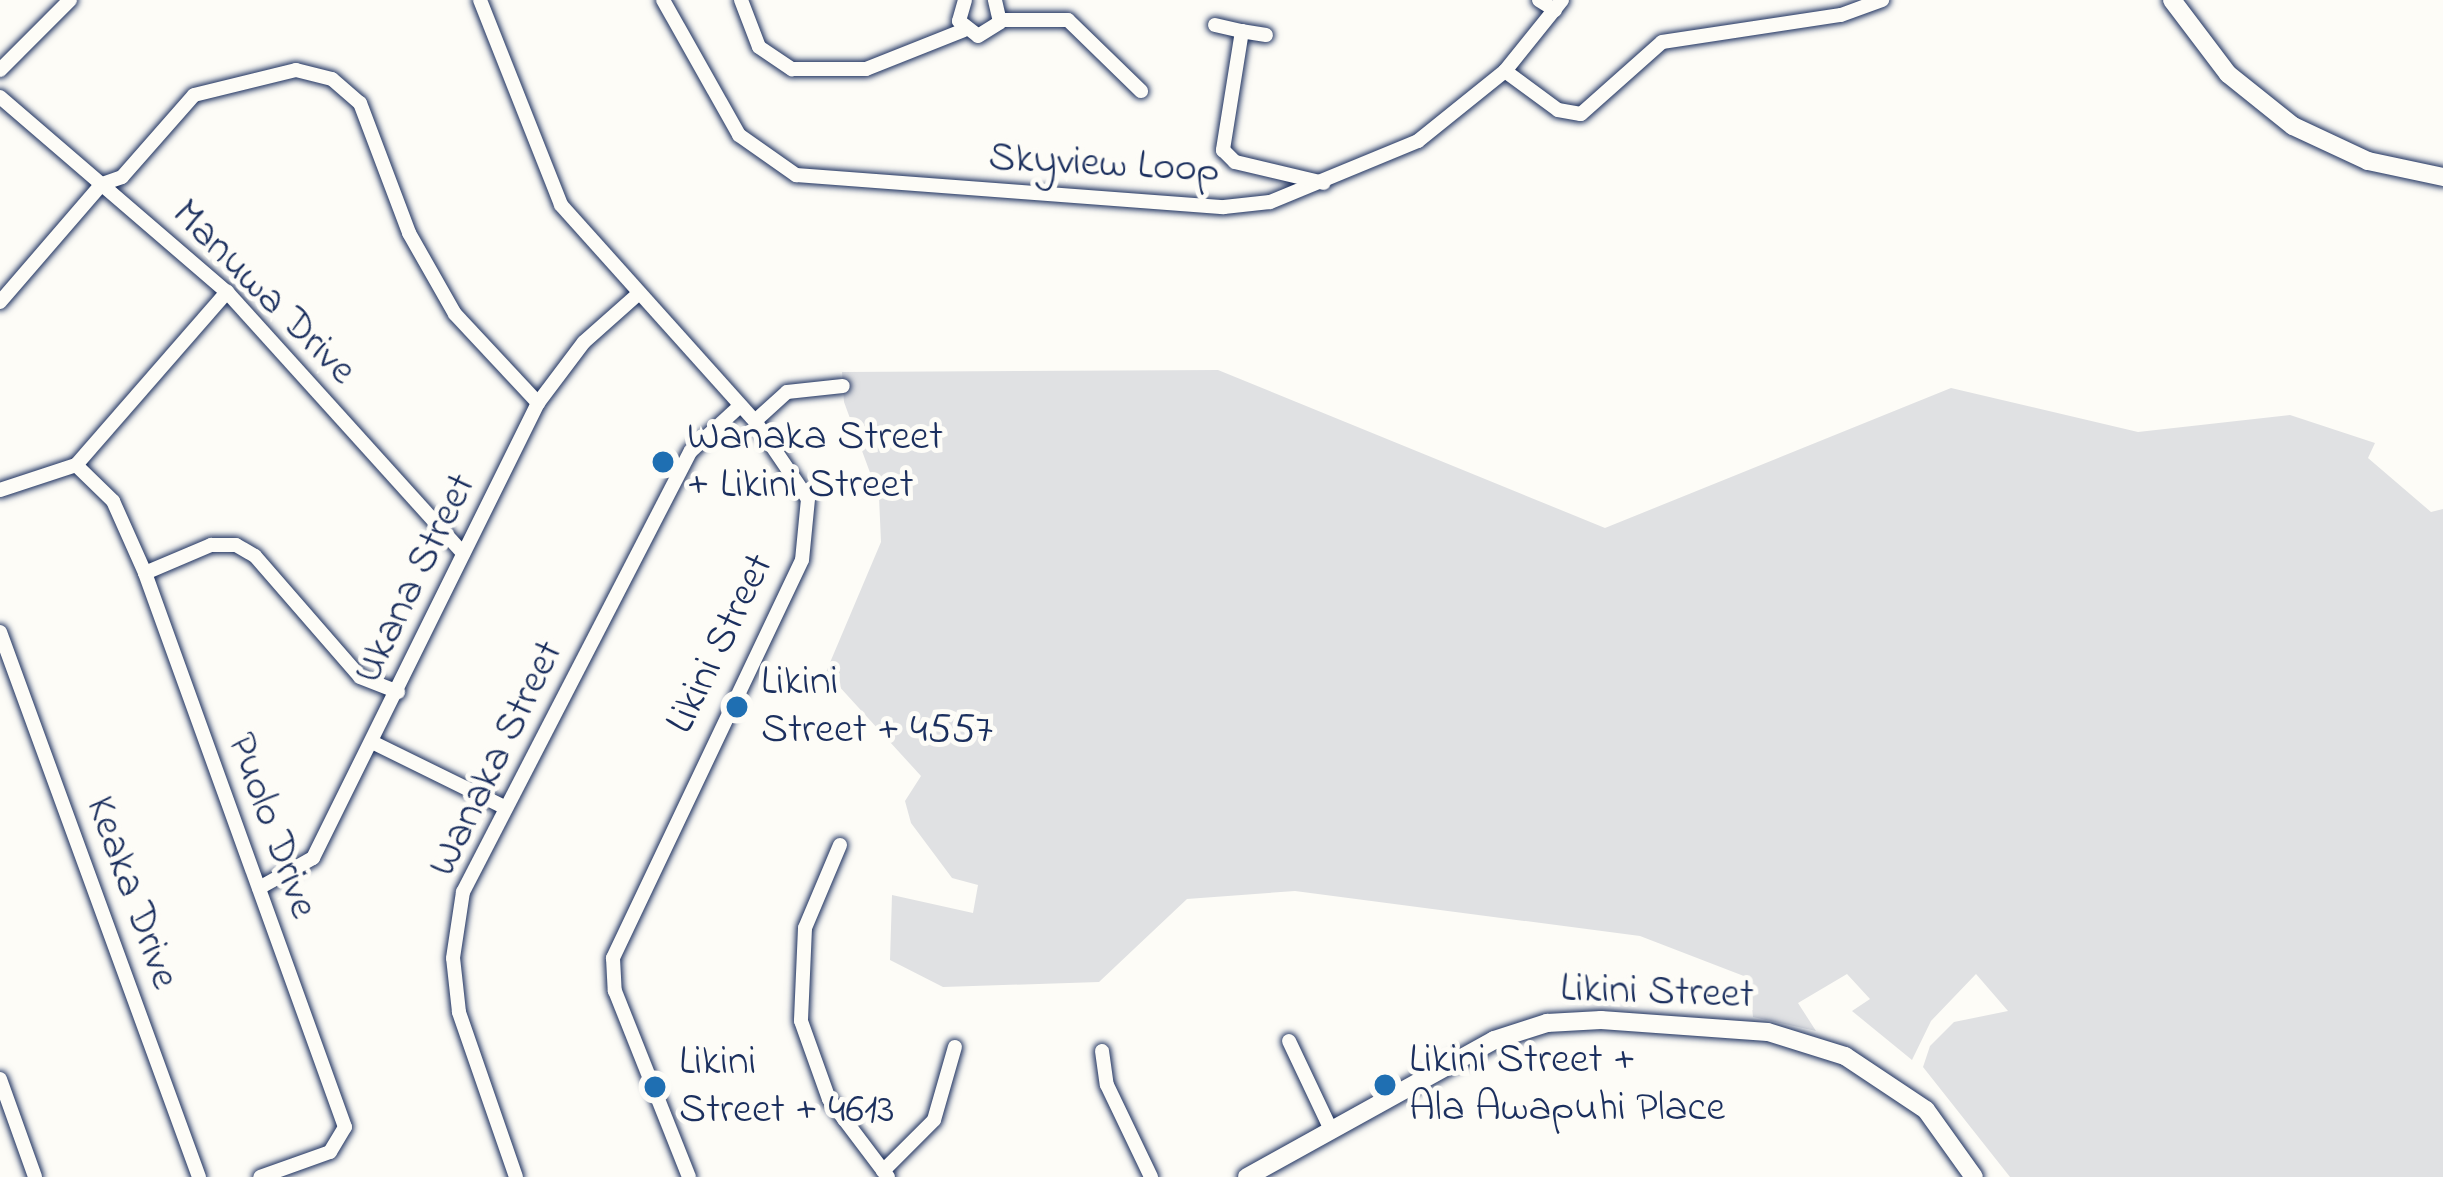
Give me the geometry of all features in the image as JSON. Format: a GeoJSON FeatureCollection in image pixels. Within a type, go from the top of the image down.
{"type":"FeatureCollection","features":[{"type":"Feature","properties":{"kind":"street"},"geometry":{"type":"LineString","coordinates":[[0,70],[70,0]]}},
{"type":"Feature","properties":{"kind":"street","name":"Likini Street"},"geometry":{"type":"LineString","coordinates":[[480,0],[561,205],[755,421],[806,492],[806,548],[613,958],[615,991],[689,1177]]}},
{"type":"Feature","properties":{"kind":"street","name":"Skyview Loop"},"geometry":{"type":"LineString","coordinates":[[663,0],[739,135],[796,175],[1178,207],[1270,202],[1418,141],[1505,71],[1558,5]]}},
{"type":"Feature","properties":{"kind":"street"},"geometry":{"type":"LineString","coordinates":[[742,0],[759,47],[792,69],[878,66],[964,30],[986,36],[1001,20],[1072,22],[1142,91]]}},
{"type":"Feature","properties":{"kind":"street"},"geometry":{"type":"LineString","coordinates":[[964,30],[965,0]]}},
{"type":"Feature","properties":{"kind":"street"},"geometry":{"type":"LineString","coordinates":[[995,0],[1001,20]]}},
{"type":"Feature","properties":{"kind":"street"},"geometry":{"type":"LineString","coordinates":[[1539,0],[1558,5]]}},
{"type":"Feature","properties":{"kind":"street"},"geometry":{"type":"LineString","coordinates":[[1505,71],[1558,110],[1581,114],[1668,40],[1841,15],[1882,0]]}},
{"type":"Feature","properties":{"kind":"street"},"geometry":{"type":"LineString","coordinates":[[2172,0],[2228,74],[2293,126],[2368,161],[2443,177]]}},
{"type":"Feature","properties":{"kind":"street"},"geometry":{"type":"LineString","coordinates":[[1215,25],[1266,35]]}},
{"type":"Feature","properties":{"kind":"street"},"geometry":{"type":"LineString","coordinates":[[1241,31],[1223,152],[1324,183]]}},
{"type":"Feature","properties":{"kind":"street"},"geometry":{"type":"LineString","coordinates":[[0,302],[102,184],[122,177],[194,95],[296,70],[332,79],[360,104],[409,232],[454,314],[538,403]]}},
{"type":"Feature","properties":{"kind":"street","name":"Manuwa Drive"},"geometry":{"type":"LineString","coordinates":[[0,98],[227,292],[463,553]]}},
{"type":"Feature","properties":{"kind":"street"},"geometry":{"type":"LineString","coordinates":[[0,490],[76,464],[227,292]]}},
{"type":"Feature","properties":{"kind":"street","name":"Ukana Street"},"geometry":{"type":"LineString","coordinates":[[259,888],[314,858],[538,403],[584,343],[637,295]]}},
{"type":"Feature","properties":{"kind":"street"},"geometry":{"type":"LineString","coordinates":[[755,421],[787,392],[843,386]]}},
{"type":"Feature","properties":{"kind":"street","name":"Wanaka Street"},"geometry":{"type":"LineString","coordinates":[[516,1177],[459,1012],[452,958],[463,892],[691,452],[740,406]]}},
{"type":"Feature","properties":{"kind":"street","name":"Puolo Drive"},"geometry":{"type":"LineString","coordinates":[[76,464],[113,501],[145,573],[345,1127],[330,1152],[260,1177]]}},
{"type":"Feature","properties":{"kind":"street"},"geometry":{"type":"LineString","coordinates":[[145,573],[211,545],[236,545],[255,556],[360,677],[398,692]]}},
{"type":"Feature","properties":{"kind":"street","name":"Keaka Drive"},"geometry":{"type":"LineString","coordinates":[[0,632],[200,1177]]}},
{"type":"Feature","properties":{"kind":"street"},"geometry":{"type":"LineString","coordinates":[[374,743],[506,808]]}},
{"type":"Feature","properties":{"kind":"street"},"geometry":{"type":"LineString","coordinates":[[840,845],[805,928],[801,1021],[830,1099],[885,1174],[934,1120],[955,1046]]}},
{"type":"Feature","properties":{"kind":"street","name":"Likini Street"},"geometry":{"type":"LineString","coordinates":[[1247,1177],[1533,1027],[1691,1024],[1786,1035],[1882,1075],[1936,1120],[1974,1177]]}},
{"type":"Feature","properties":{"kind":"street"},"geometry":{"type":"LineString","coordinates":[[1289,1041],[1331,1130]]}},
{"type":"Feature","properties":{"kind":"street"},"geometry":{"type":"LineString","coordinates":[[1102,1051],[1107,1085],[1151,1177]]}},
{"type":"Feature","properties":{"kind":"street"},"geometry":{"type":"LineString","coordinates":[[0,1078],[35,1177]]}},
{"type":"Feature","properties":{"kind":"shaded area"},"geometry":{"type":"Polygon","coordinates":[[[1218,370],[1605,528],[1951,388],[2138,432],[2290,415],[2375,443],[2368,458],[2431,512],[2443,509],[2443,1177],[2010,1177],[1923,1067],[1930,1046],[1954,1022],[2008,1011],[1976,974],[1931,1021],[1912,1060],[1852,1011],[1870,999],[1847,974],[1798,1003],[1816,1031],[1753,1017],[1749,978],[1640,936],[1295,891],[1187,899],[1099,982],[943,987],[890,960],[892,895],[973,913],[978,885],[952,878],[911,823],[905,801],[921,776],[826,672],[881,542],[879,497],[844,402],[842,372],[1218,370]]]}},
{"type":"Feature","properties":{"kind":"place","name":"Wanaka Street + Likini Street"},"geometry":{"type":"Point","coordinates":[663,462]}},
{"type":"Feature","properties":{"kind":"place","name":"Likini Street + 4557"},"geometry":{"type":"Point","coordinates":[737,707]}},
{"type":"Feature","properties":{"kind":"place","name":"Likini Street + Ala Awapuhi Place"},"geometry":{"type":"Point","coordinates":[1385,1085]}},
{"type":"Feature","properties":{"kind":"place","name":"Likini Street + 4613"},"geometry":{"type":"Point","coordinates":[655,1087]}}]}
